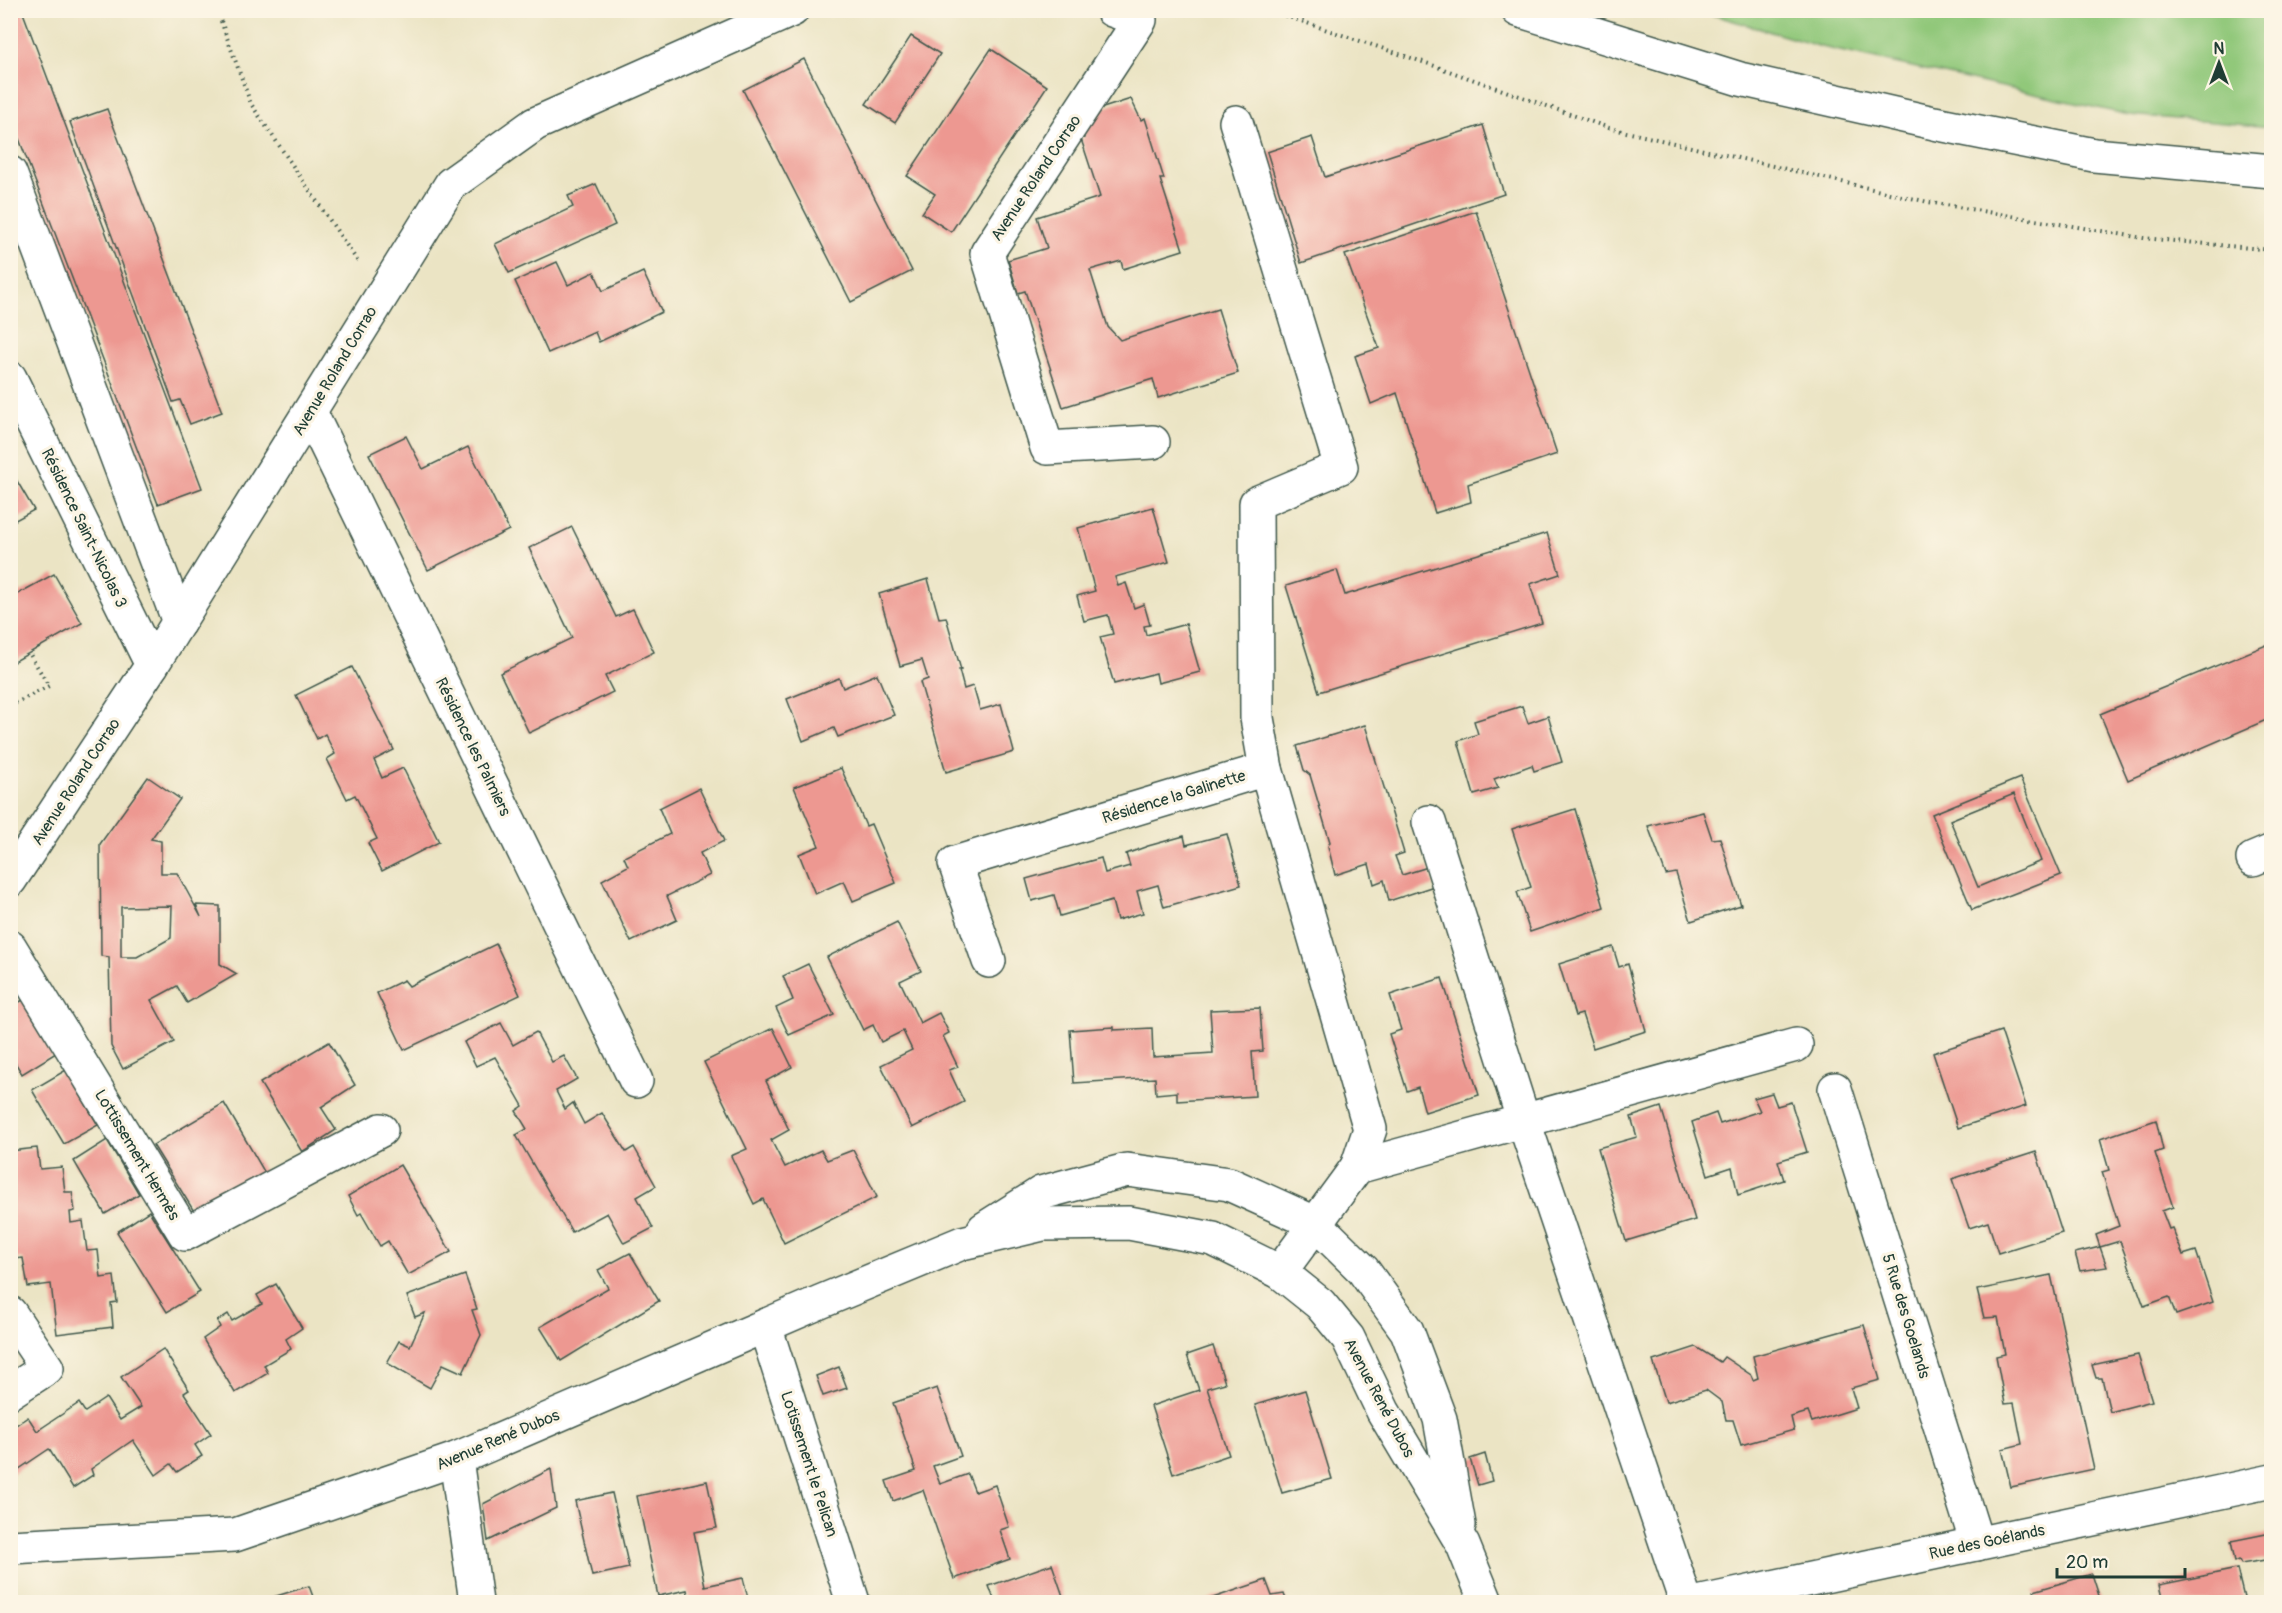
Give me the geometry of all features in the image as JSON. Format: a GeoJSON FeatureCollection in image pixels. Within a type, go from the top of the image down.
{"type":"FeatureCollection","features":[{"type":"Feature","properties":{"kind":"street","name":"Avenue Roland Corrao"},"geometry":{"type":"LineString","coordinates":[[10,880],[152,665],[451,184],[535,124],[792,10]]}},
{"type":"Feature","properties":{"kind":"street","name":"Avenue Roland Corrao"},"geometry":{"type":"LineString","coordinates":[[1112,10],[1140,20],[987,253],[1047,448],[1153,442]]}},
{"type":"Feature","properties":{"kind":"street"},"geometry":{"type":"LineString","coordinates":[[1518,10],[1740,79],[1934,123],[2094,154],[2271,171]]}},
{"type":"Feature","properties":{"kind":"street"},"geometry":{"type":"LineString","coordinates":[[1236,122],[1341,467],[1256,503],[1257,718],[1266,769]]}},
{"type":"Feature","properties":{"kind":"street"},"geometry":{"type":"LineString","coordinates":[[10,173],[179,622]]}},
{"type":"Feature","properties":{"kind":"street","name":"Résidence Saint-Nicolas 3"},"geometry":{"type":"LineString","coordinates":[[12,387],[152,665]]}},
{"type":"Feature","properties":{"kind":"street","name":"Résidence les Palmiers"},"geometry":{"type":"LineString","coordinates":[[310,412],[636,1082]]}},
{"type":"Feature","properties":{"kind":"street","name":"Résidence la Galinette"},"geometry":{"type":"LineString","coordinates":[[989,961],[956,863],[1266,769],[1370,1129],[1357,1167]]}},
{"type":"Feature","properties":{"kind":"street"},"geometry":{"type":"LineString","coordinates":[[1429,822],[1524,1122],[1686,1602]]}},
{"type":"Feature","properties":{"kind":"street","name":"Lottissement Hermès"},"geometry":{"type":"LineString","coordinates":[[10,947],[185,1234],[381,1131]]}},
{"type":"Feature","properties":{"kind":"street"},"geometry":{"type":"LineString","coordinates":[[1280,1272],[1357,1167],[1796,1045]]}},
{"type":"Feature","properties":{"kind":"street","name":"5 Rue des Goelands"},"geometry":{"type":"LineString","coordinates":[[1834,1089],[1977,1544]]}},
{"type":"Feature","properties":{"kind":"street","name":"Avenue René Dubos"},"geometry":{"type":"LineString","coordinates":[[10,1547],[235,1535],[456,1459],[962,1243],[1041,1193],[1127,1170],[1229,1184],[1315,1223],[1363,1270],[1407,1331],[1440,1419],[1463,1545]]}},
{"type":"Feature","properties":{"kind":"street","name":"Avenue René Dubos"},"geometry":{"type":"LineString","coordinates":[[962,1243],[1043,1224],[1129,1223],[1213,1239],[1280,1272],[1320,1305],[1348,1338],[1383,1411],[1463,1545],[1486,1602]]}},
{"type":"Feature","properties":{"kind":"street"},"geometry":{"type":"LineString","coordinates":[[10,1313],[47,1368],[10,1392]]}},
{"type":"Feature","properties":{"kind":"street","name":"Lotissement le Pelican"},"geometry":{"type":"LineString","coordinates":[[765,1326],[853,1602]]}},
{"type":"Feature","properties":{"kind":"street"},"geometry":{"type":"LineString","coordinates":[[456,1459],[476,1602]]}},
{"type":"Feature","properties":{"kind":"street","name":"Rue des Goélands"},"geometry":{"type":"LineString","coordinates":[[1702,1602],[2271,1481]]}},
{"type":"Feature","properties":{"kind":"path"},"geometry":{"type":"LineString","coordinates":[[218,10],[251,104],[354,258],[386,287]]}},
{"type":"Feature","properties":{"kind":"path"},"geometry":{"type":"LineString","coordinates":[[1268,10],[1609,128],[1928,202],[2143,238],[2271,250]]}},
{"type":"Feature","properties":{"kind":"path"},"geometry":{"type":"LineString","coordinates":[[10,706],[50,686],[29,653]]}},
{"type":"Feature","properties":{"kind":"green space"},"geometry":{"type":"Polygon","coordinates":[[[1700,11],[2271,11],[2271,127],[2129,115],[1822,47],[1700,11]]]}},
{"type":"Feature","properties":{"kind":"building"},"geometry":{"type":"Polygon","coordinates":[[[10,10],[22,10],[202,488],[158,504],[10,115],[10,10]]]}},
{"type":"Feature","properties":{"kind":"building"},"geometry":{"type":"Polygon","coordinates":[[[911,36],[940,54],[895,123],[866,104],[911,36]]]}},
{"type":"Feature","properties":{"kind":"building"},"geometry":{"type":"Polygon","coordinates":[[[991,49],[1047,86],[951,232],[922,213],[935,194],[907,176],[991,49]]]}},
{"type":"Feature","properties":{"kind":"building"},"geometry":{"type":"Polygon","coordinates":[[[804,59],[912,271],[851,302],[743,90],[804,59]]]}},
{"type":"Feature","properties":{"kind":"building"},"geometry":{"type":"Polygon","coordinates":[[[1131,99],[1141,120],[1145,118],[1164,179],[1160,179],[1183,250],[1123,269],[1121,261],[1090,270],[1108,327],[1120,340],[1218,309],[1238,373],[1158,398],[1153,379],[1063,407],[1025,291],[1018,293],[1008,260],[1047,248],[1037,217],[1100,197],[1081,139],[1084,138],[1081,115],[1131,99]]]}},
{"type":"Feature","properties":{"kind":"building"},"geometry":{"type":"Polygon","coordinates":[[[107,109],[222,412],[190,424],[180,400],[173,402],[70,122],[107,109]]]}},
{"type":"Feature","properties":{"kind":"building"},"geometry":{"type":"Polygon","coordinates":[[[1483,125],[1504,194],[1301,263],[1267,152],[1312,137],[1325,177],[1483,125]]]}},
{"type":"Feature","properties":{"kind":"building"},"geometry":{"type":"Polygon","coordinates":[[[596,184],[615,225],[509,273],[495,244],[573,207],[568,196],[596,184]]]}},
{"type":"Feature","properties":{"kind":"building"},"geometry":{"type":"Polygon","coordinates":[[[1476,211],[1557,454],[1468,484],[1471,502],[1435,513],[1397,393],[1371,404],[1355,356],[1379,348],[1345,255],[1476,211]]]}},
{"type":"Feature","properties":{"kind":"building"},"geometry":{"type":"Polygon","coordinates":[[[557,262],[568,285],[594,272],[603,291],[643,272],[662,312],[599,342],[595,332],[548,353],[515,281],[557,262]]]}},
{"type":"Feature","properties":{"kind":"building"},"geometry":{"type":"Polygon","coordinates":[[[406,436],[423,469],[468,447],[509,530],[428,570],[369,454],[406,436]]]}},
{"type":"Feature","properties":{"kind":"building"},"geometry":{"type":"Polygon","coordinates":[[[10,469],[34,510],[10,523],[10,469]]]}},
{"type":"Feature","properties":{"kind":"building"},"geometry":{"type":"Polygon","coordinates":[[[1153,507],[1169,562],[1115,577],[1118,586],[1126,583],[1134,608],[1144,604],[1150,625],[1144,626],[1146,635],[1186,624],[1200,672],[1158,683],[1156,673],[1114,684],[1100,637],[1113,634],[1108,615],[1084,621],[1077,596],[1095,591],[1078,528],[1153,507]]]}},
{"type":"Feature","properties":{"kind":"building"},"geometry":{"type":"Polygon","coordinates":[[[572,527],[616,617],[633,609],[654,652],[605,676],[613,692],[529,733],[500,673],[572,638],[529,548],[572,527]]]}},
{"type":"Feature","properties":{"kind":"building"},"geometry":{"type":"Polygon","coordinates":[[[1547,533],[1560,574],[1530,584],[1542,623],[1319,692],[1286,586],[1337,570],[1345,595],[1547,533]]]}},
{"type":"Feature","properties":{"kind":"building"},"geometry":{"type":"Polygon","coordinates":[[[54,574],[82,623],[10,664],[10,598],[54,574]]]}},
{"type":"Feature","properties":{"kind":"building"},"geometry":{"type":"Polygon","coordinates":[[[928,579],[939,618],[946,617],[964,689],[973,686],[980,710],[1001,704],[1014,752],[946,772],[920,682],[928,679],[922,660],[900,666],[879,594],[928,579]]]}},
{"type":"Feature","properties":{"kind":"building"},"geometry":{"type":"Polygon","coordinates":[[[2271,643],[2271,718],[2128,780],[2100,714],[2271,643]]]}},
{"type":"Feature","properties":{"kind":"building"},"geometry":{"type":"Polygon","coordinates":[[[352,667],[394,750],[374,760],[382,778],[403,768],[439,842],[382,871],[368,843],[377,839],[355,795],[347,799],[327,759],[335,754],[325,734],[317,739],[296,695],[352,667]]]}},
{"type":"Feature","properties":{"kind":"building"},"geometry":{"type":"Polygon","coordinates":[[[877,674],[894,715],[838,737],[834,728],[803,741],[787,699],[839,678],[843,688],[877,674]]]}},
{"type":"Feature","properties":{"kind":"building"},"geometry":{"type":"Polygon","coordinates":[[[1522,706],[1528,723],[1548,716],[1562,762],[1534,771],[1532,765],[1494,779],[1498,788],[1474,795],[1458,741],[1478,734],[1474,721],[1522,706]]]}},
{"type":"Feature","properties":{"kind":"building"},"geometry":{"type":"Polygon","coordinates":[[[1365,725],[1404,853],[1395,856],[1402,875],[1428,867],[1434,886],[1389,901],[1384,880],[1374,884],[1369,864],[1335,875],[1328,846],[1330,842],[1310,775],[1304,770],[1297,746],[1365,725]]]}},
{"type":"Feature","properties":{"kind":"building"},"geometry":{"type":"Polygon","coordinates":[[[841,768],[866,826],[871,824],[896,883],[853,901],[844,881],[815,894],[799,854],[819,846],[794,787],[841,768]]]}},
{"type":"Feature","properties":{"kind":"building"},"geometry":{"type":"Polygon","coordinates":[[[148,777],[180,799],[151,839],[161,841],[161,873],[177,873],[201,917],[196,905],[220,906],[220,964],[237,974],[187,1003],[177,986],[151,1000],[174,1042],[123,1069],[111,1046],[109,957],[101,956],[100,844],[148,777]],[[172,906],[121,907],[121,957],[137,957],[171,938],[172,906]]]}},
{"type":"Feature","properties":{"kind":"building"},"geometry":{"type":"Polygon","coordinates":[[[2020,778],[2061,875],[1972,910],[1932,814],[2020,778]],[[2014,794],[1950,820],[1978,887],[2041,861],[2014,794]]]}},
{"type":"Feature","properties":{"kind":"building"},"geometry":{"type":"Polygon","coordinates":[[[699,788],[724,841],[700,853],[710,875],[667,896],[677,920],[631,942],[602,880],[628,866],[624,857],[670,834],[659,808],[699,788]]]}},
{"type":"Feature","properties":{"kind":"building"},"geometry":{"type":"Polygon","coordinates":[[[1575,809],[1604,907],[1530,932],[1517,892],[1531,887],[1512,829],[1575,809]]]}},
{"type":"Feature","properties":{"kind":"building"},"geometry":{"type":"Polygon","coordinates":[[[1703,812],[1712,839],[1720,838],[1741,905],[1691,921],[1676,873],[1666,875],[1648,826],[1703,812]]]}},
{"type":"Feature","properties":{"kind":"building"},"geometry":{"type":"Polygon","coordinates":[[[1227,834],[1241,885],[1164,907],[1158,885],[1137,891],[1143,913],[1117,920],[1112,901],[1060,916],[1054,895],[1032,901],[1026,879],[1101,858],[1105,873],[1130,866],[1126,854],[1148,846],[1184,836],[1186,845],[1227,834]]]}},
{"type":"Feature","properties":{"kind":"building"},"geometry":{"type":"Polygon","coordinates":[[[897,922],[921,971],[900,981],[920,1023],[939,1013],[949,1033],[943,1036],[958,1067],[949,1070],[964,1102],[912,1128],[881,1065],[912,1050],[903,1031],[881,1042],[873,1025],[863,1030],[827,957],[897,922]]]}},
{"type":"Feature","properties":{"kind":"building"},"geometry":{"type":"Polygon","coordinates":[[[496,944],[520,995],[404,1050],[377,993],[404,980],[409,986],[496,944]]]}},
{"type":"Feature","properties":{"kind":"building"},"geometry":{"type":"Polygon","coordinates":[[[1613,947],[1619,967],[1628,964],[1646,1031],[1593,1048],[1582,1014],[1575,1016],[1559,964],[1613,947]]]}},
{"type":"Feature","properties":{"kind":"building"},"geometry":{"type":"Polygon","coordinates":[[[808,964],[834,1015],[789,1035],[776,1008],[793,1000],[783,976],[808,964]]]}},
{"type":"Feature","properties":{"kind":"building"},"geometry":{"type":"Polygon","coordinates":[[[1442,978],[1479,1095],[1425,1112],[1418,1087],[1407,1091],[1389,1034],[1401,1030],[1390,995],[1442,978]]]}},
{"type":"Feature","properties":{"kind":"building"},"geometry":{"type":"Polygon","coordinates":[[[25,999],[56,1053],[22,1074],[10,1054],[10,1007],[25,999]]]}},
{"type":"Feature","properties":{"kind":"building"},"geometry":{"type":"Polygon","coordinates":[[[1260,1008],[1263,1051],[1252,1052],[1255,1096],[1177,1101],[1177,1092],[1156,1094],[1155,1078],[1074,1083],[1070,1030],[1114,1027],[1114,1030],[1152,1028],[1153,1057],[1213,1053],[1210,1010],[1260,1008]]]}},
{"type":"Feature","properties":{"kind":"building"},"geometry":{"type":"Polygon","coordinates":[[[501,1023],[513,1045],[536,1032],[552,1062],[564,1056],[577,1079],[556,1091],[565,1109],[573,1103],[584,1124],[602,1113],[626,1152],[634,1147],[656,1186],[637,1197],[653,1228],[624,1243],[607,1213],[572,1232],[516,1135],[527,1129],[516,1111],[523,1106],[495,1057],[476,1066],[464,1042],[501,1023]]]}},
{"type":"Feature","properties":{"kind":"building"},"geometry":{"type":"Polygon","coordinates":[[[773,1028],[792,1067],[766,1081],[789,1130],[771,1140],[785,1167],[821,1150],[827,1160],[853,1150],[877,1197],[784,1243],[763,1199],[754,1204],[731,1156],[747,1149],[704,1062],[773,1028]]]}},
{"type":"Feature","properties":{"kind":"building"},"geometry":{"type":"Polygon","coordinates":[[[2001,1031],[2026,1106],[1958,1128],[1933,1053],[2001,1031]]]}},
{"type":"Feature","properties":{"kind":"building"},"geometry":{"type":"Polygon","coordinates":[[[329,1042],[355,1085],[321,1107],[336,1130],[302,1152],[260,1083],[329,1042]]]}},
{"type":"Feature","properties":{"kind":"building"},"geometry":{"type":"Polygon","coordinates":[[[66,1070],[98,1125],[64,1144],[32,1090],[66,1070]]]}},
{"type":"Feature","properties":{"kind":"building"},"geometry":{"type":"Polygon","coordinates":[[[1772,1093],[1777,1106],[1791,1102],[1807,1152],[1778,1161],[1784,1180],[1738,1195],[1732,1167],[1708,1175],[1692,1122],[1716,1113],[1720,1124],[1760,1111],[1754,1098],[1772,1093]]]}},
{"type":"Feature","properties":{"kind":"building"},"geometry":{"type":"Polygon","coordinates":[[[224,1103],[265,1173],[195,1213],[153,1145],[224,1103]]]}},
{"type":"Feature","properties":{"kind":"building"},"geometry":{"type":"Polygon","coordinates":[[[1661,1107],[1695,1220],[1626,1241],[1598,1148],[1637,1137],[1631,1117],[1661,1107]]]}},
{"type":"Feature","properties":{"kind":"building"},"geometry":{"type":"Polygon","coordinates":[[[2156,1120],[2163,1150],[2155,1153],[2173,1207],[2162,1211],[2183,1255],[2196,1251],[2213,1302],[2176,1315],[2169,1297],[2144,1306],[2120,1241],[2100,1247],[2096,1235],[2119,1226],[2102,1172],[2109,1170],[2100,1139],[2156,1120]]]}},
{"type":"Feature","properties":{"kind":"building"},"geometry":{"type":"Polygon","coordinates":[[[107,1140],[139,1194],[105,1214],[74,1161],[107,1140]]]}},
{"type":"Feature","properties":{"kind":"building"},"geometry":{"type":"Polygon","coordinates":[[[37,1148],[40,1169],[62,1167],[65,1192],[72,1192],[75,1211],[70,1212],[71,1223],[83,1221],[87,1251],[98,1250],[101,1278],[114,1276],[117,1302],[111,1303],[113,1327],[57,1334],[51,1284],[28,1287],[23,1258],[14,1259],[10,1236],[10,1151],[37,1148]]]}},
{"type":"Feature","properties":{"kind":"building"},"geometry":{"type":"Polygon","coordinates":[[[2036,1152],[2062,1233],[1998,1253],[1988,1222],[1969,1228],[1952,1179],[2036,1152]]]}},
{"type":"Feature","properties":{"kind":"building"},"geometry":{"type":"Polygon","coordinates":[[[400,1165],[451,1252],[408,1275],[388,1241],[380,1246],[361,1213],[358,1215],[348,1196],[400,1165]]]}},
{"type":"Feature","properties":{"kind":"building"},"geometry":{"type":"Polygon","coordinates":[[[149,1211],[200,1292],[167,1312],[117,1232],[149,1211]]]}},
{"type":"Feature","properties":{"kind":"building"},"geometry":{"type":"Polygon","coordinates":[[[2100,1247],[2107,1267],[2080,1271],[2075,1253],[2100,1247]]]}},
{"type":"Feature","properties":{"kind":"building"},"geometry":{"type":"Polygon","coordinates":[[[630,1253],[659,1301],[561,1361],[540,1327],[608,1288],[598,1270],[630,1253]]]}},
{"type":"Feature","properties":{"kind":"building"},"geometry":{"type":"Polygon","coordinates":[[[465,1275],[477,1309],[472,1310],[481,1335],[463,1373],[443,1364],[430,1388],[387,1363],[399,1341],[410,1346],[425,1313],[415,1317],[407,1296],[465,1275]]]}},
{"type":"Feature","properties":{"kind":"building"},"geometry":{"type":"Polygon","coordinates":[[[2051,1275],[2094,1469],[2011,1487],[2002,1449],[2022,1444],[2014,1403],[2005,1404],[1996,1356],[2005,1354],[1998,1317],[1984,1318],[1977,1290],[2051,1275]]]}},
{"type":"Feature","properties":{"kind":"building"},"geometry":{"type":"Polygon","coordinates":[[[276,1284],[302,1328],[286,1339],[291,1349],[264,1365],[268,1373],[235,1393],[203,1339],[220,1327],[217,1321],[228,1314],[232,1321],[262,1304],[257,1295],[276,1284]]]}},
{"type":"Feature","properties":{"kind":"building"},"geometry":{"type":"Polygon","coordinates":[[[1864,1325],[1880,1380],[1851,1388],[1857,1408],[1812,1422],[1808,1412],[1791,1417],[1794,1430],[1741,1445],[1733,1420],[1726,1420],[1722,1402],[1706,1390],[1666,1402],[1653,1361],[1696,1347],[1720,1362],[1724,1357],[1751,1375],[1753,1380],[1758,1378],[1753,1356],[1864,1325]]]}},
{"type":"Feature","properties":{"kind":"building"},"geometry":{"type":"Polygon","coordinates":[[[1213,1346],[1225,1383],[1207,1388],[1229,1455],[1173,1474],[1151,1406],[1199,1390],[1187,1355],[1213,1346]]]}},
{"type":"Feature","properties":{"kind":"building"},"geometry":{"type":"Polygon","coordinates":[[[163,1349],[189,1390],[184,1393],[211,1434],[195,1445],[202,1456],[177,1472],[171,1464],[156,1475],[133,1440],[91,1469],[93,1475],[73,1488],[49,1449],[10,1475],[10,1429],[28,1417],[37,1431],[79,1403],[85,1412],[106,1398],[120,1420],[141,1407],[121,1377],[163,1349]]]}},
{"type":"Feature","properties":{"kind":"building"},"geometry":{"type":"Polygon","coordinates":[[[2138,1355],[2152,1401],[2110,1412],[2102,1378],[2096,1378],[2092,1365],[2138,1355]]]}},
{"type":"Feature","properties":{"kind":"building"},"geometry":{"type":"Polygon","coordinates":[[[839,1367],[847,1388],[823,1396],[816,1376],[839,1367]]]}},
{"type":"Feature","properties":{"kind":"building"},"geometry":{"type":"Polygon","coordinates":[[[937,1388],[961,1456],[933,1466],[940,1484],[968,1474],[975,1492],[995,1485],[1009,1527],[1000,1530],[1010,1559],[954,1579],[923,1490],[893,1501],[886,1481],[916,1471],[893,1403],[937,1388]]]}},
{"type":"Feature","properties":{"kind":"building"},"geometry":{"type":"Polygon","coordinates":[[[1305,1390],[1332,1479],[1282,1493],[1255,1405],[1305,1390]]]}},
{"type":"Feature","properties":{"kind":"building"},"geometry":{"type":"Polygon","coordinates":[[[1485,1454],[1492,1481],[1478,1485],[1470,1459],[1485,1454]]]}},
{"type":"Feature","properties":{"kind":"building"},"geometry":{"type":"Polygon","coordinates":[[[551,1469],[556,1508],[488,1541],[483,1504],[551,1469]]]}},
{"type":"Feature","properties":{"kind":"building"},"geometry":{"type":"Polygon","coordinates":[[[707,1481],[717,1528],[694,1532],[705,1586],[743,1578],[749,1602],[690,1602],[687,1590],[658,1596],[637,1496],[707,1481]]]}},
{"type":"Feature","properties":{"kind":"building"},"geometry":{"type":"Polygon","coordinates":[[[612,1493],[629,1568],[592,1576],[575,1501],[612,1493]]]}},
{"type":"Feature","properties":{"kind":"building"},"geometry":{"type":"Polygon","coordinates":[[[2271,1533],[2271,1559],[2241,1564],[2239,1560],[2235,1562],[2231,1541],[2271,1533]]]}},
{"type":"Feature","properties":{"kind":"building"},"geometry":{"type":"Polygon","coordinates":[[[1052,1564],[1065,1602],[995,1602],[989,1586],[1052,1564]]]}},
{"type":"Feature","properties":{"kind":"building"},"geometry":{"type":"Polygon","coordinates":[[[2237,1569],[2245,1602],[2163,1602],[2159,1585],[2237,1569]]]}},
{"type":"Feature","properties":{"kind":"building"},"geometry":{"type":"Polygon","coordinates":[[[2092,1574],[2101,1602],[2038,1602],[2034,1591],[2092,1574]]]}},
{"type":"Feature","properties":{"kind":"building"},"geometry":{"type":"Polygon","coordinates":[[[1266,1580],[1272,1596],[1284,1594],[1287,1602],[1201,1602],[1266,1580]]]}},
{"type":"Feature","properties":{"kind":"building"},"geometry":{"type":"Polygon","coordinates":[[[309,1586],[315,1602],[257,1602],[309,1586]]]}}]}
